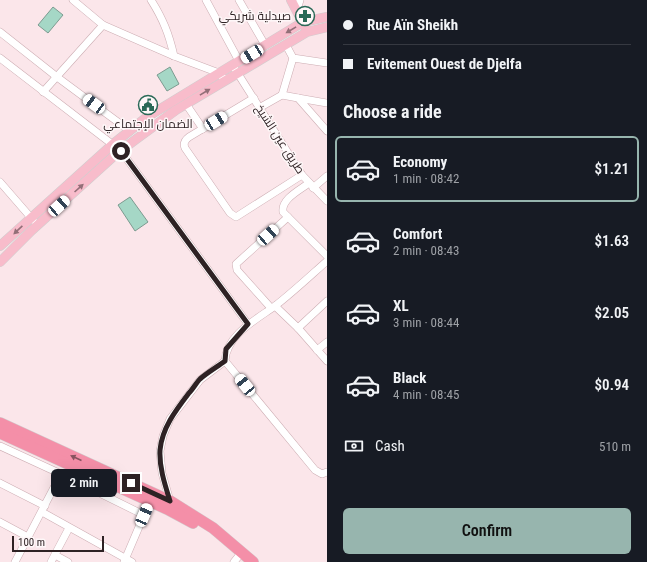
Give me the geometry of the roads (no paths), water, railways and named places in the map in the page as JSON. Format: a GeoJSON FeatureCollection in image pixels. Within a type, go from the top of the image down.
{"type":"FeatureCollection","features":[{"type":"Feature","properties":{"kind":"highway"},"geometry":{"type":"LineString","coordinates":[[0,423],[213,528],[239,558],[253,562]]}},
{"type":"Feature","properties":{"kind":"highway"},"geometry":{"type":"LineString","coordinates":[[0,433],[150,501],[168,505]]}},
{"type":"Feature","properties":{"kind":"main road"},"geometry":{"type":"LineString","coordinates":[[292,0],[307,32]]}},
{"type":"Feature","properties":{"kind":"main road"},"geometry":{"type":"LineString","coordinates":[[0,262],[37,225],[121,151],[265,45],[303,22],[327,17]]}},
{"type":"Feature","properties":{"kind":"main road"},"geometry":{"type":"LineString","coordinates":[[237,67],[286,45],[307,32],[327,27]]}},
{"type":"Feature","properties":{"kind":"main road"},"geometry":{"type":"LineString","coordinates":[[0,246],[113,144],[147,117],[222,77]]}},
{"type":"Feature","properties":{"kind":"main road"},"geometry":{"type":"LineString","coordinates":[[42,208],[48,216]]}},
{"type":"Feature","properties":{"kind":"street"},"geometry":{"type":"LineString","coordinates":[[73,0],[103,25],[222,77]]}},
{"type":"Feature","properties":{"kind":"street"},"geometry":{"type":"LineString","coordinates":[[152,0],[169,33],[174,56]]}},
{"type":"Feature","properties":{"kind":"street","name":"طريق عين الشيخ"},"geometry":{"type":"LineString","coordinates":[[206,0],[237,67],[259,108],[302,175],[327,201]]}},
{"type":"Feature","properties":{"kind":"street"},"geometry":{"type":"LineString","coordinates":[[239,0],[265,45]]}},
{"type":"Feature","properties":{"kind":"street"},"geometry":{"type":"LineString","coordinates":[[297,10],[300,0]]}},
{"type":"Feature","properties":{"kind":"street"},"geometry":{"type":"LineString","coordinates":[[44,92],[103,25]]}},
{"type":"Feature","properties":{"kind":"street"},"geometry":{"type":"LineString","coordinates":[[0,32],[57,77],[130,131]]}},
{"type":"Feature","properties":{"kind":"street"},"geometry":{"type":"LineString","coordinates":[[282,95],[293,58],[286,45]]}},
{"type":"Feature","properties":{"kind":"street"},"geometry":{"type":"LineString","coordinates":[[0,58],[121,151],[248,324]]}},
{"type":"Feature","properties":{"kind":"street"},"geometry":{"type":"LineString","coordinates":[[293,58],[327,63]]}},
{"type":"Feature","properties":{"kind":"street"},"geometry":{"type":"LineString","coordinates":[[259,108],[282,95],[327,103]]}},
{"type":"Feature","properties":{"kind":"street"},"geometry":{"type":"LineString","coordinates":[[254,98],[187,138],[184,145],[233,217],[242,215],[302,175]]}},
{"type":"Feature","properties":{"kind":"street"},"geometry":{"type":"LineString","coordinates":[[298,98],[327,132]]}},
{"type":"Feature","properties":{"kind":"street"},"geometry":{"type":"LineString","coordinates":[[186,104],[203,129]]}},
{"type":"Feature","properties":{"kind":"street"},"geometry":{"type":"LineString","coordinates":[[327,176],[284,204],[283,212],[327,256]]}},
{"type":"Feature","properties":{"kind":"street"},"geometry":{"type":"LineString","coordinates":[[0,182],[37,225]]}},
{"type":"Feature","properties":{"kind":"street"},"geometry":{"type":"LineString","coordinates":[[288,217],[236,264],[237,270],[273,307],[298,328],[327,361]]}},
{"type":"Feature","properties":{"kind":"street"},"geometry":{"type":"LineString","coordinates":[[327,261],[273,307],[248,324],[226,349],[225,361],[315,470],[322,474],[327,472]]}},
{"type":"Feature","properties":{"kind":"street"},"geometry":{"type":"LineString","coordinates":[[298,328],[327,301]]}},
{"type":"Feature","properties":{"kind":"street"},"geometry":{"type":"LineString","coordinates":[[317,350],[327,342]]}},
{"type":"Feature","properties":{"kind":"street"},"geometry":{"type":"LineString","coordinates":[[168,505],[162,473],[160,451],[163,436],[170,419],[200,380],[225,361]]}},
{"type":"Feature","properties":{"kind":"street"},"geometry":{"type":"LineString","coordinates":[[0,446],[144,515]]}},
{"type":"Feature","properties":{"kind":"street"},"geometry":{"type":"LineString","coordinates":[[15,562],[61,474]]}},
{"type":"Feature","properties":{"kind":"street"},"geometry":{"type":"LineString","coordinates":[[0,483],[43,509],[69,528],[127,561],[150,501]]}},
{"type":"Feature","properties":{"kind":"street"},"geometry":{"type":"LineString","coordinates":[[0,522],[28,537]]}},
{"type":"Feature","properties":{"kind":"street"},"geometry":{"type":"LineString","coordinates":[[51,562],[69,528]]}},
{"type":"Feature","properties":{"kind":"street"},"geometry":{"type":"LineString","coordinates":[[55,555],[68,562]]}},
{"type":"Feature","properties":{"kind":"place","name":"صيدلية شريكي"},"geometry":{"type":"Point","coordinates":[305,16]}},
{"type":"Feature","properties":{"kind":"place","name":"الضمان الإجتماعي"},"geometry":{"type":"Point","coordinates":[148,105]}}]}
